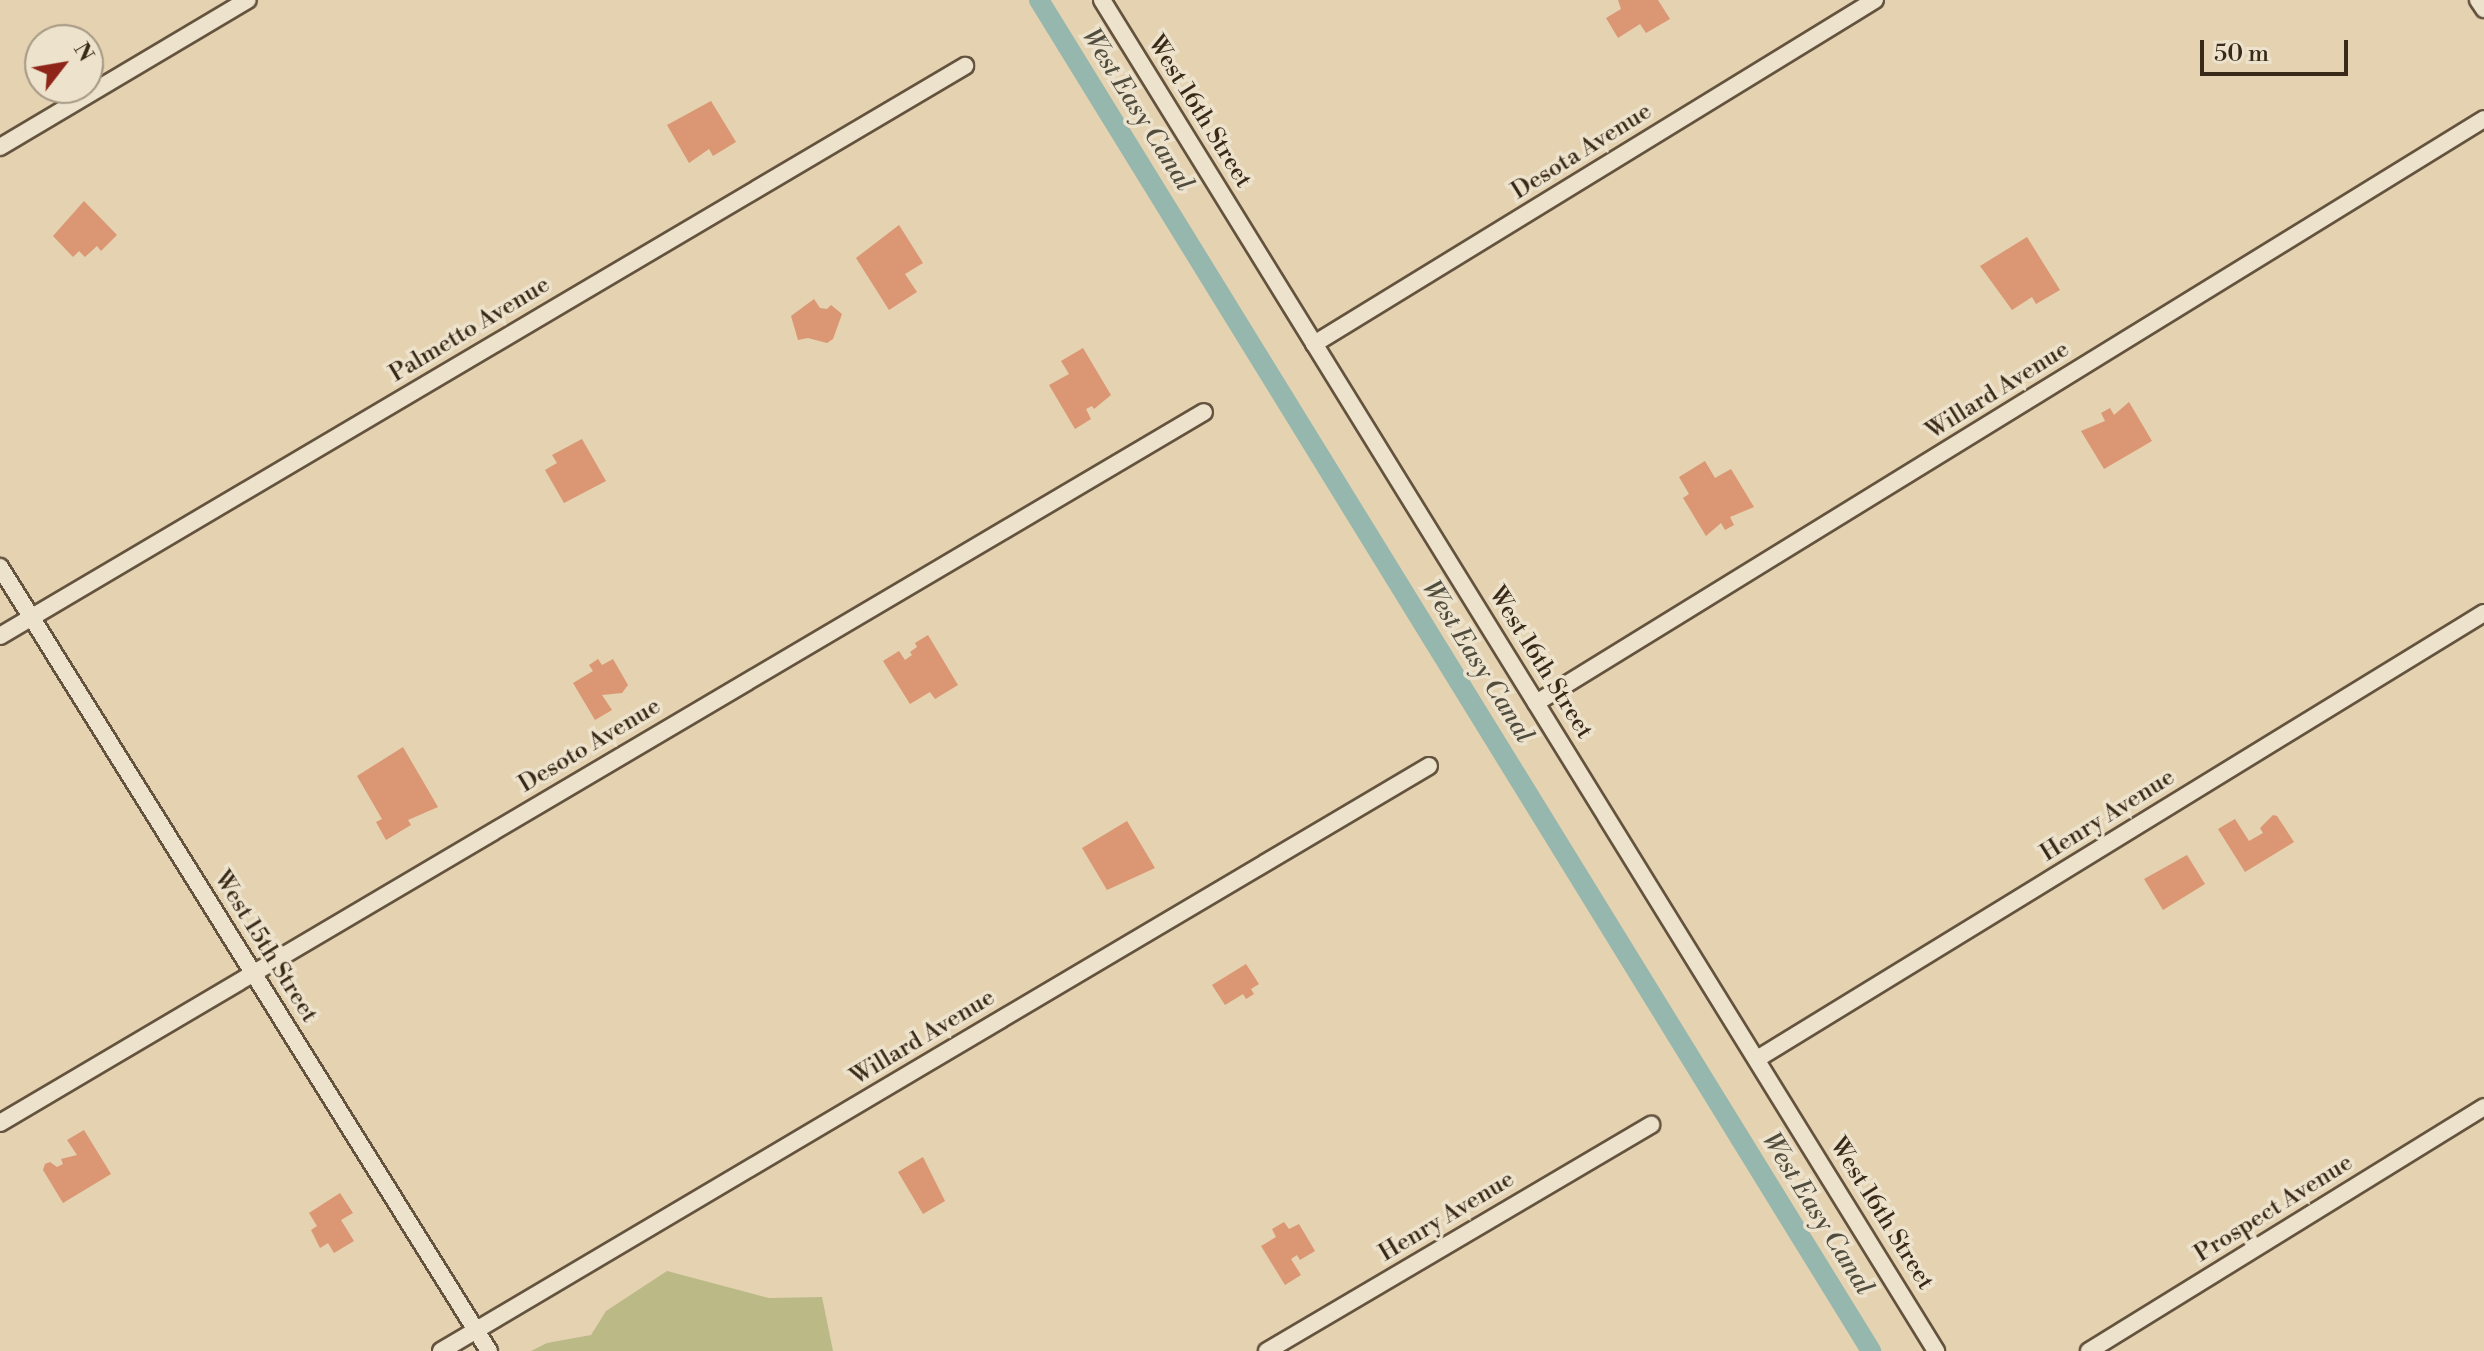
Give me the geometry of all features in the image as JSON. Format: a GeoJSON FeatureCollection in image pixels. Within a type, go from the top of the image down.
{"type":"FeatureCollection","features":[{"type":"Feature","properties":{"kind":"street"},"geometry":{"type":"LineString","coordinates":[[0,147],[248,0]]}},
{"type":"Feature","properties":{"kind":"street","name":"West 16th Street"},"geometry":{"type":"LineString","coordinates":[[1102,0],[1936,1351]]}},
{"type":"Feature","properties":{"kind":"street","name":"Desota Avenue"},"geometry":{"type":"LineString","coordinates":[[1314,344],[1875,0]]}},
{"type":"Feature","properties":{"kind":"street"},"geometry":{"type":"LineString","coordinates":[[2478,0],[2484,9]]}},
{"type":"Feature","properties":{"kind":"street","name":"Palmetto Avenue"},"geometry":{"type":"LineString","coordinates":[[0,636],[965,66]]}},
{"type":"Feature","properties":{"kind":"street","name":"Willard Avenue"},"geometry":{"type":"LineString","coordinates":[[1536,703],[2484,119]]}},
{"type":"Feature","properties":{"kind":"street","name":"Desoto Avenue"},"geometry":{"type":"LineString","coordinates":[[0,1123],[1204,412]]}},
{"type":"Feature","properties":{"kind":"street","name":"West 15th Street"},"geometry":{"type":"LineString","coordinates":[[0,567],[489,1351]]}},
{"type":"Feature","properties":{"kind":"street","name":"Henry Avenue"},"geometry":{"type":"LineString","coordinates":[[1757,1059],[2484,613]]}},
{"type":"Feature","properties":{"kind":"street","name":"Willard Avenue"},"geometry":{"type":"LineString","coordinates":[[441,1351],[1429,766]]}},
{"type":"Feature","properties":{"kind":"street","name":"Prospect Avenue"},"geometry":{"type":"LineString","coordinates":[[2089,1351],[2484,1107]]}},
{"type":"Feature","properties":{"kind":"street","name":"Henry Avenue"},"geometry":{"type":"LineString","coordinates":[[1267,1351],[1651,1125]]}},
{"type":"Feature","properties":{"kind":"shaded area"},"geometry":{"type":"Polygon","coordinates":[[[667,1271],[769,1298],[822,1297],[833,1351],[531,1351],[547,1343],[591,1335],[606,1311],[667,1271]]]}},
{"type":"Feature","properties":{"kind":"building"},"geometry":{"type":"Polygon","coordinates":[[[1618,0],[1658,0],[1670,19],[1646,33],[1640,24],[1618,38],[1606,18],[1621,9],[1618,0]]]}},
{"type":"Feature","properties":{"kind":"building"},"geometry":{"type":"Polygon","coordinates":[[[711,101],[736,142],[713,156],[709,149],[689,163],[667,125],[711,101]]]}},
{"type":"Feature","properties":{"kind":"building"},"geometry":{"type":"Polygon","coordinates":[[[84,201],[117,235],[101,251],[97,246],[85,257],[79,251],[73,257],[53,236],[84,201]]]}},
{"type":"Feature","properties":{"kind":"building"},"geometry":{"type":"Polygon","coordinates":[[[899,225],[923,263],[905,274],[917,292],[889,310],[856,258],[899,225]]]}},
{"type":"Feature","properties":{"kind":"building"},"geometry":{"type":"Polygon","coordinates":[[[2027,237],[2060,290],[2036,304],[2032,297],[2012,310],[1980,266],[2027,237]]]}},
{"type":"Feature","properties":{"kind":"building"},"geometry":{"type":"Polygon","coordinates":[[[814,299],[820,308],[827,309],[831,305],[842,314],[833,339],[827,343],[808,338],[798,340],[791,316],[814,299]]]}},
{"type":"Feature","properties":{"kind":"building"},"geometry":{"type":"Polygon","coordinates":[[[1083,348],[1111,395],[1094,409],[1092,406],[1086,409],[1091,419],[1075,429],[1049,385],[1069,374],[1061,361],[1083,348]]]}},
{"type":"Feature","properties":{"kind":"building"},"geometry":{"type":"Polygon","coordinates":[[[2129,402],[2152,441],[2104,469],[2081,431],[2105,421],[2101,413],[2110,408],[2114,415],[2129,402]]]}},
{"type":"Feature","properties":{"kind":"building"},"geometry":{"type":"Polygon","coordinates":[[[582,439],[606,481],[564,503],[545,470],[557,463],[552,455],[582,439]]]}},
{"type":"Feature","properties":{"kind":"building"},"geometry":{"type":"Polygon","coordinates":[[[1705,461],[1715,478],[1731,469],[1754,507],[1730,517],[1734,525],[1725,530],[1721,523],[1706,536],[1683,498],[1689,494],[1679,477],[1705,461]]]}},
{"type":"Feature","properties":{"kind":"building"},"geometry":{"type":"Polygon","coordinates":[[[928,635],[958,685],[935,699],[930,692],[910,704],[883,661],[899,651],[905,660],[917,647],[915,643],[928,635]]]}},
{"type":"Feature","properties":{"kind":"building"},"geometry":{"type":"Polygon","coordinates":[[[598,659],[602,665],[613,659],[628,685],[622,693],[602,695],[612,710],[595,720],[573,683],[593,671],[589,665],[598,659]]]}},
{"type":"Feature","properties":{"kind":"building"},"geometry":{"type":"Polygon","coordinates":[[[403,747],[438,807],[408,820],[411,825],[386,840],[376,822],[382,819],[357,776],[403,747]]]}},
{"type":"Feature","properties":{"kind":"building"},"geometry":{"type":"Polygon","coordinates":[[[2273,815],[2277,816],[2294,842],[2245,872],[2218,829],[2235,819],[2249,841],[2263,833],[2260,828],[2273,815]]]}},
{"type":"Feature","properties":{"kind":"building"},"geometry":{"type":"Polygon","coordinates":[[[1127,821],[1155,868],[1107,890],[1082,848],[1127,821]]]}},
{"type":"Feature","properties":{"kind":"building"},"geometry":{"type":"Polygon","coordinates":[[[2187,855],[2205,884],[2163,910],[2144,879],[2187,855]]]}},
{"type":"Feature","properties":{"kind":"building"},"geometry":{"type":"Polygon","coordinates":[[[1246,964],[1259,984],[1251,989],[1254,994],[1246,999],[1243,994],[1225,1005],[1212,985],[1246,964]]]}},
{"type":"Feature","properties":{"kind":"building"},"geometry":{"type":"Polygon","coordinates":[[[84,1130],[111,1174],[63,1203],[43,1170],[45,1164],[50,1162],[57,1167],[63,1164],[61,1159],[77,1155],[67,1140],[84,1130]]]}},
{"type":"Feature","properties":{"kind":"building"},"geometry":{"type":"Polygon","coordinates":[[[923,1157],[945,1201],[923,1214],[898,1172],[923,1157]]]}},
{"type":"Feature","properties":{"kind":"building"},"geometry":{"type":"Polygon","coordinates":[[[340,1193],[353,1213],[341,1220],[354,1241],[334,1253],[328,1243],[320,1248],[311,1230],[317,1226],[309,1213],[340,1193]]]}},
{"type":"Feature","properties":{"kind":"building"},"geometry":{"type":"Polygon","coordinates":[[[1284,1222],[1289,1229],[1299,1224],[1315,1251],[1300,1260],[1297,1255],[1291,1259],[1301,1275],[1285,1285],[1261,1246],[1276,1237],[1272,1229],[1284,1222]]]}},
{"type":"Feature","properties":{"kind":"waterway","name":"West Easy Canal"},"geometry":{"type":"LineString","coordinates":[[1039,0],[1871,1351]]}}]}
